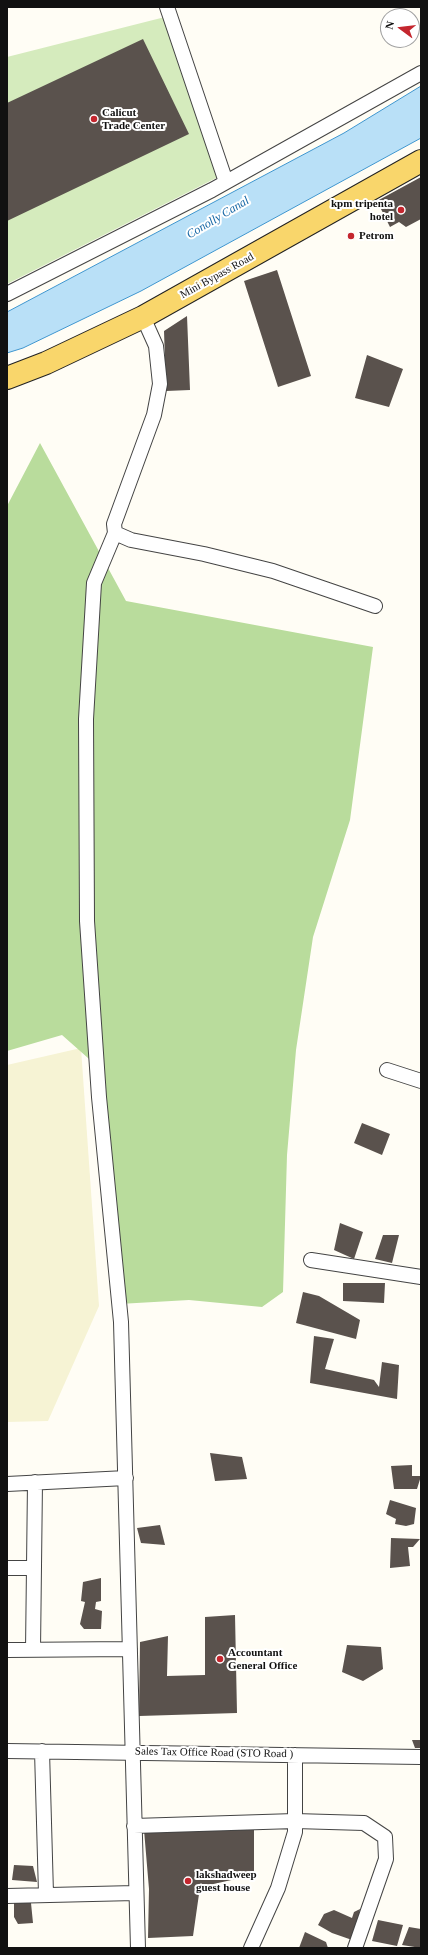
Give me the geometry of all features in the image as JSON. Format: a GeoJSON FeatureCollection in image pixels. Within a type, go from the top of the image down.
{"type":"FeatureCollection","features":[{"type":"Feature","properties":{"kind":"main road","name":"Mini Bypass Road"},"geometry":{"type":"LineString","coordinates":[[7,363],[25,357],[147,300],[268,239],[388,170],[421,148]]}},
{"type":"Feature","properties":{"kind":"main road","name":"Mini Bypass Road"},"geometry":{"type":"LineString","coordinates":[[7,378],[46,363],[143,317],[421,161]]}},
{"type":"Feature","properties":{"kind":"street"},"geometry":{"type":"LineString","coordinates":[[167,7],[226,182]]}},
{"type":"Feature","properties":{"kind":"street"},"geometry":{"type":"LineString","coordinates":[[7,294],[226,182],[421,73]]}},
{"type":"Feature","properties":{"kind":"street"},"geometry":{"type":"LineString","coordinates":[[138,1948],[121,1322],[99,1097],[87,913],[86,719],[94,583],[115,533],[114,524],[154,415],[160,384],[156,346],[143,317]]}},
{"type":"Feature","properties":{"kind":"street"},"geometry":{"type":"LineString","coordinates":[[115,533],[131,540],[204,554],[273,571],[375,606]]}},
{"type":"Feature","properties":{"kind":"street"},"geometry":{"type":"LineString","coordinates":[[387,1070],[421,1081]]}},
{"type":"Feature","properties":{"kind":"street"},"geometry":{"type":"LineString","coordinates":[[311,1260],[421,1277]]}},
{"type":"Feature","properties":{"kind":"street"},"geometry":{"type":"LineString","coordinates":[[7,1484],[126,1478]]}},
{"type":"Feature","properties":{"kind":"street"},"geometry":{"type":"LineString","coordinates":[[33,1650],[35,1482]]}},
{"type":"Feature","properties":{"kind":"street"},"geometry":{"type":"LineString","coordinates":[[7,1568],[34,1568]]}},
{"type":"Feature","properties":{"kind":"street"},"geometry":{"type":"LineString","coordinates":[[7,1650],[130,1649]]}},
{"type":"Feature","properties":{"kind":"street","name":"Sales Tax Office Road (STO Road )"},"geometry":{"type":"LineString","coordinates":[[7,1751],[421,1757]]}},
{"type":"Feature","properties":{"kind":"street"},"geometry":{"type":"LineString","coordinates":[[42,1751],[46,1894]]}},
{"type":"Feature","properties":{"kind":"street"},"geometry":{"type":"LineString","coordinates":[[251,1948],[278,1888],[295,1832],[295,1754]]}},
{"type":"Feature","properties":{"kind":"street"},"geometry":{"type":"LineString","coordinates":[[134,1826],[295,1821],[364,1823],[385,1838],[386,1859],[355,1948]]}},
{"type":"Feature","properties":{"kind":"street"},"geometry":{"type":"LineString","coordinates":[[7,1896],[136,1893]]}},
{"type":"Feature","properties":{"kind":"shaded area"},"geometry":{"type":"Polygon","coordinates":[[[81,1048],[99,1306],[48,1421],[7,1422],[7,1065],[81,1048]]]}},
{"type":"Feature","properties":{"kind":"green space"},"geometry":{"type":"Polygon","coordinates":[[[165,17],[220,176],[7,284],[7,57],[165,17]]]}},
{"type":"Feature","properties":{"kind":"green space"},"geometry":{"type":"Polygon","coordinates":[[[40,443],[126,601],[373,647],[350,820],[313,937],[296,1050],[287,1155],[283,1292],[262,1307],[189,1300],[119,1304],[97,1066],[62,1035],[7,1051],[7,506],[40,443]]]}},
{"type":"Feature","properties":{"kind":"water","name":"Conolly Canal"},"geometry":{"type":"Polygon","coordinates":[[[421,86],[421,138],[141,291],[23,348],[7,353],[7,312],[344,133],[421,86]]]}},
{"type":"Feature","properties":{"kind":"building","name":"Calicut Trade Center"},"geometry":{"type":"Polygon","coordinates":[[[143,39],[189,134],[7,221],[7,103],[143,39]]]}},
{"type":"Feature","properties":{"kind":"building","name":"kpm tripenta hotel"},"geometry":{"type":"Polygon","coordinates":[[[421,177],[421,219],[406,227],[399,222],[390,227],[377,201],[421,177]]]}},
{"type":"Feature","properties":{"kind":"building"},"geometry":{"type":"Polygon","coordinates":[[[277,270],[311,376],[278,387],[244,281],[277,270]]]}},
{"type":"Feature","properties":{"kind":"building"},"geometry":{"type":"Polygon","coordinates":[[[187,316],[190,390],[166,391],[164,331],[187,316]]]}},
{"type":"Feature","properties":{"kind":"building"},"geometry":{"type":"Polygon","coordinates":[[[367,355],[403,369],[389,407],[355,398],[367,355]]]}},
{"type":"Feature","properties":{"kind":"building"},"geometry":{"type":"Polygon","coordinates":[[[362,1123],[390,1134],[382,1155],[354,1143],[362,1123]]]}},
{"type":"Feature","properties":{"kind":"building"},"geometry":{"type":"Polygon","coordinates":[[[340,1223],[363,1232],[354,1259],[334,1250],[340,1223]]]}},
{"type":"Feature","properties":{"kind":"building"},"geometry":{"type":"Polygon","coordinates":[[[383,1235],[399,1235],[392,1263],[375,1259],[383,1235]]]}},
{"type":"Feature","properties":{"kind":"building"},"geometry":{"type":"Polygon","coordinates":[[[343,1283],[385,1283],[384,1303],[343,1301],[343,1283]]]}},
{"type":"Feature","properties":{"kind":"building"},"geometry":{"type":"Polygon","coordinates":[[[303,1292],[319,1296],[360,1320],[356,1339],[296,1323],[303,1292]]]}},
{"type":"Feature","properties":{"kind":"building"},"geometry":{"type":"Polygon","coordinates":[[[314,1336],[334,1339],[325,1369],[374,1380],[379,1387],[382,1362],[399,1365],[397,1399],[310,1383],[314,1336]]]}},
{"type":"Feature","properties":{"kind":"building"},"geometry":{"type":"Polygon","coordinates":[[[210,1453],[242,1457],[247,1479],[215,1481],[210,1453]]]}},
{"type":"Feature","properties":{"kind":"building"},"geometry":{"type":"Polygon","coordinates":[[[412,1465],[412,1476],[421,1476],[417,1489],[394,1489],[391,1466],[412,1465]]]}},
{"type":"Feature","properties":{"kind":"building"},"geometry":{"type":"Polygon","coordinates":[[[390,1500],[416,1508],[414,1524],[406,1526],[395,1524],[396,1519],[386,1514],[390,1500]]]}},
{"type":"Feature","properties":{"kind":"building"},"geometry":{"type":"Polygon","coordinates":[[[160,1525],[165,1545],[141,1543],[137,1528],[160,1525]]]}},
{"type":"Feature","properties":{"kind":"building"},"geometry":{"type":"Polygon","coordinates":[[[391,1538],[420,1539],[413,1547],[408,1547],[410,1566],[390,1568],[391,1538]]]}},
{"type":"Feature","properties":{"kind":"building"},"geometry":{"type":"Polygon","coordinates":[[[101,1578],[101,1601],[96,1602],[95,1609],[102,1611],[101,1629],[84,1629],[80,1624],[85,1602],[81,1601],[83,1582],[101,1578]]]}},
{"type":"Feature","properties":{"kind":"building","name":"Accountant General Office"},"geometry":{"type":"Polygon","coordinates":[[[235,1615],[237,1713],[139,1716],[140,1642],[168,1636],[167,1676],[205,1675],[205,1617],[235,1615]]]}},
{"type":"Feature","properties":{"kind":"building"},"geometry":{"type":"Polygon","coordinates":[[[347,1645],[381,1647],[383,1669],[363,1681],[342,1672],[347,1645]]]}},
{"type":"Feature","properties":{"kind":"building"},"geometry":{"type":"Polygon","coordinates":[[[412,1740],[421,1740],[421,1748],[415,1748],[412,1740]]]}},
{"type":"Feature","properties":{"kind":"building","name":"lakshadweep guest house"},"geometry":{"type":"Polygon","coordinates":[[[254,1818],[254,1875],[200,1887],[193,1936],[148,1938],[149,1889],[144,1830],[254,1818]]]}},
{"type":"Feature","properties":{"kind":"building"},"geometry":{"type":"Polygon","coordinates":[[[14,1865],[33,1866],[37,1882],[12,1880],[14,1865]]]}},
{"type":"Feature","properties":{"kind":"building"},"geometry":{"type":"Polygon","coordinates":[[[14,1901],[31,1903],[33,1923],[18,1924],[14,1917],[14,1901]]]}},
{"type":"Feature","properties":{"kind":"building"},"geometry":{"type":"Polygon","coordinates":[[[360,1909],[355,1941],[332,1933],[318,1925],[324,1914],[334,1910],[352,1918],[354,1912],[360,1909]]]}},
{"type":"Feature","properties":{"kind":"building"},"geometry":{"type":"Polygon","coordinates":[[[378,1920],[403,1925],[397,1946],[372,1941],[378,1920]]]}},
{"type":"Feature","properties":{"kind":"building"},"geometry":{"type":"Polygon","coordinates":[[[409,1927],[421,1929],[421,1948],[402,1945],[409,1927]]]}},
{"type":"Feature","properties":{"kind":"building"},"geometry":{"type":"Polygon","coordinates":[[[305,1932],[326,1942],[328,1948],[299,1948],[305,1932]]]}},
{"type":"Feature","properties":{"kind":"place","name":"Calicut Trade Center"},"geometry":{"type":"Point","coordinates":[94,119]}},
{"type":"Feature","properties":{"kind":"place","name":"kpm tripenta hotel"},"geometry":{"type":"Point","coordinates":[401,210]}},
{"type":"Feature","properties":{"kind":"place","name":"Petrom"},"geometry":{"type":"Point","coordinates":[351,236]}},
{"type":"Feature","properties":{"kind":"place","name":"Accountant General Office"},"geometry":{"type":"Point","coordinates":[220,1659]}},
{"type":"Feature","properties":{"kind":"place","name":"lakshadweep guest house"},"geometry":{"type":"Point","coordinates":[188,1881]}}]}
